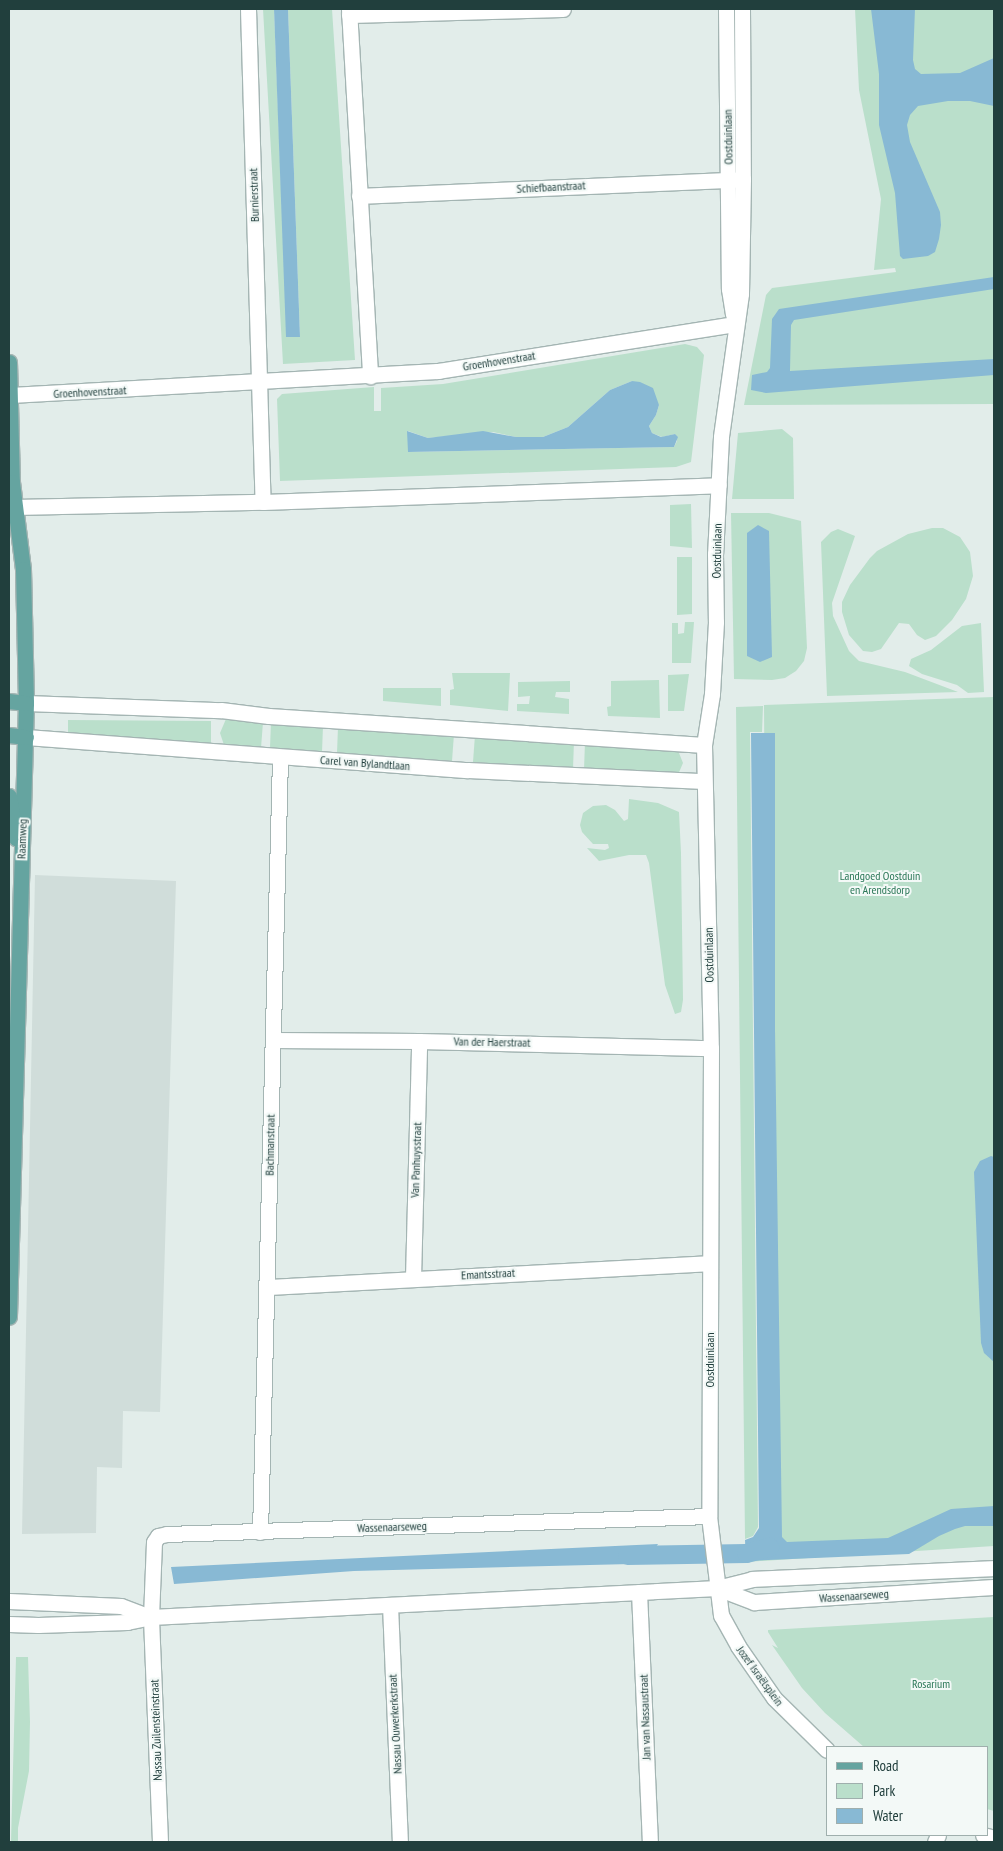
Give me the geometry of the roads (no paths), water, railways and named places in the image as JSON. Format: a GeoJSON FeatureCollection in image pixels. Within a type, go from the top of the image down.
{"type":"FeatureCollection","features":[{"type":"Feature","properties":{"kind":"main road","name":"Raamweg"},"geometry":{"type":"LineString","coordinates":[[9,362],[14,507],[22,558],[26,703],[15,1040],[15,1148],[9,1317]]}},
{"type":"Feature","properties":{"kind":"main road"},"geometry":{"type":"LineString","coordinates":[[9,701],[26,703]]}},
{"type":"Feature","properties":{"kind":"main road"},"geometry":{"type":"LineString","coordinates":[[9,735],[26,737]]}},
{"type":"Feature","properties":{"kind":"main road"},"geometry":{"type":"LineString","coordinates":[[9,796],[21,872]]}},
{"type":"Feature","properties":{"kind":"street","name":"Burnierstraat"},"geometry":{"type":"LineString","coordinates":[[248,9],[261,382]]}},
{"type":"Feature","properties":{"kind":"street"},"geometry":{"type":"LineString","coordinates":[[370,376],[349,12],[563,9]]}},
{"type":"Feature","properties":{"kind":"street","name":"Oostduinlaan"},"geometry":{"type":"LineString","coordinates":[[717,1588],[709,1516],[710,1048],[704,745],[712,694],[716,622],[715,554],[721,437],[735,324],[741,294],[726,9]]}},
{"type":"Feature","properties":{"kind":"street","name":"Oostduinlaan"},"geometry":{"type":"LineString","coordinates":[[736,179],[742,9]]}},
{"type":"Feature","properties":{"kind":"street","name":"Schiefbaanstraat"},"geometry":{"type":"LineString","coordinates":[[360,196],[736,179]]}},
{"type":"Feature","properties":{"kind":"street","name":"Groenhovenstraat"},"geometry":{"type":"LineString","coordinates":[[10,395],[438,371],[735,324]]}},
{"type":"Feature","properties":{"kind":"street"},"geometry":{"type":"LineString","coordinates":[[261,382],[263,502]]}},
{"type":"Feature","properties":{"kind":"street"},"geometry":{"type":"LineString","coordinates":[[14,507],[263,502],[719,485]]}},
{"type":"Feature","properties":{"kind":"street"},"geometry":{"type":"LineString","coordinates":[[26,703],[220,710],[269,716],[704,745]]}},
{"type":"Feature","properties":{"kind":"street","name":"Carel van Bylandtlaan"},"geometry":{"type":"LineString","coordinates":[[26,737],[219,750],[280,758],[468,770],[704,781]]}},
{"type":"Feature","properties":{"kind":"street","name":"Bachmanstraat"},"geometry":{"type":"LineString","coordinates":[[260,1532],[280,758]]}},
{"type":"Feature","properties":{"kind":"street","name":"Van der Haerstraat"},"geometry":{"type":"LineString","coordinates":[[273,1040],[419,1041],[710,1048]]}},
{"type":"Feature","properties":{"kind":"street","name":"Van Panhuysstraat"},"geometry":{"type":"LineString","coordinates":[[412,1278],[419,1041]]}},
{"type":"Feature","properties":{"kind":"street","name":"Emantsstraat"},"geometry":{"type":"LineString","coordinates":[[267,1287],[710,1263]]}},
{"type":"Feature","properties":{"kind":"street","name":"Wassenaarseweg"},"geometry":{"type":"LineString","coordinates":[[151,1617],[154,1542],[158,1536],[167,1534],[709,1516]]}},
{"type":"Feature","properties":{"kind":"street","name":"Wassenaarseweg"},"geometry":{"type":"LineString","coordinates":[[9,1624],[127,1622],[151,1617],[717,1588],[752,1580],[994,1568]]}},
{"type":"Feature","properties":{"kind":"street","name":"Wassenaarseweg"},"geometry":{"type":"LineString","coordinates":[[717,1588],[754,1602],[994,1588]]}},
{"type":"Feature","properties":{"kind":"street","name":"Jozef Israëlsplein"},"geometry":{"type":"LineString","coordinates":[[717,1588],[721,1615],[759,1679],[793,1719],[826,1749]]}},
{"type":"Feature","properties":{"kind":"street","name":"Jan van Nassaustraat"},"geometry":{"type":"LineString","coordinates":[[639,1592],[650,1842]]}},
{"type":"Feature","properties":{"kind":"street","name":"Wassenaarseweg"},"geometry":{"type":"LineString","coordinates":[[9,1601],[121,1606],[151,1617]]}},
{"type":"Feature","properties":{"kind":"street","name":"Nassau Ouwerkerkstraat"},"geometry":{"type":"LineString","coordinates":[[390,1605],[400,1842]]}},
{"type":"Feature","properties":{"kind":"street","name":"Nassau Zuilensteinstraat"},"geometry":{"type":"LineString","coordinates":[[151,1617],[160,1842]]}},
{"type":"Feature","properties":{"kind":"water"},"geometry":{"type":"Polygon","coordinates":[[[274,9],[288,9],[300,337],[286,337],[274,9]]]}},
{"type":"Feature","properties":{"kind":"water"},"geometry":{"type":"Polygon","coordinates":[[[871,9],[915,9],[913,60],[915,69],[921,74],[960,73],[994,58],[994,106],[970,101],[948,101],[918,106],[910,115],[907,125],[910,142],[940,212],[939,239],[935,252],[928,256],[903,259],[900,256],[895,193],[879,125],[879,74],[871,9]]]}},
{"type":"Feature","properties":{"kind":"water"},"geometry":{"type":"Polygon","coordinates":[[[994,277],[994,289],[794,320],[791,325],[790,371],[994,359],[994,375],[766,393],[751,390],[752,375],[767,372],[770,368],[772,319],[779,309],[994,277]]]}},
{"type":"Feature","properties":{"kind":"water"},"geometry":{"type":"Polygon","coordinates":[[[632,381],[640,382],[653,388],[659,405],[656,415],[649,426],[652,433],[661,437],[675,434],[678,437],[674,447],[408,452],[407,431],[428,438],[483,431],[516,437],[543,437],[568,427],[610,390],[632,381]]]}},
{"type":"Feature","properties":{"kind":"water"},"geometry":{"type":"Polygon","coordinates":[[[758,525],[769,531],[772,657],[760,662],[747,656],[747,533],[758,525]]]}},
{"type":"Feature","properties":{"kind":"water"},"geometry":{"type":"Polygon","coordinates":[[[751,733],[775,733],[775,1029],[782,1537],[787,1542],[888,1538],[951,1509],[994,1506],[994,1526],[965,1526],[955,1529],[909,1554],[746,1561],[745,1540],[753,1537],[759,1528],[751,733]]]}},
{"type":"Feature","properties":{"kind":"water"},"geometry":{"type":"Polygon","coordinates":[[[991,1156],[994,1157],[994,1362],[984,1353],[981,1343],[974,1172],[980,1161],[991,1156]]]}},
{"type":"Feature","properties":{"kind":"water"},"geometry":{"type":"Polygon","coordinates":[[[658,1544],[646,1563],[631,1564],[354,1571],[174,1584],[171,1567],[658,1544]]]}},
{"type":"Feature","properties":{"kind":"waterway"},"geometry":{"type":"LineString","coordinates":[[627,1555],[746,1553],[769,1547]]}},
{"type":"Feature","properties":{"kind":"park label","name":"Landgoed Oostduin en Arendsdorp"},"geometry":{"type":"Point","coordinates":[880,883]}},
{"type":"Feature","properties":{"kind":"park label","name":"Rosarium"},"geometry":{"type":"Point","coordinates":[931,1684]}}]}
